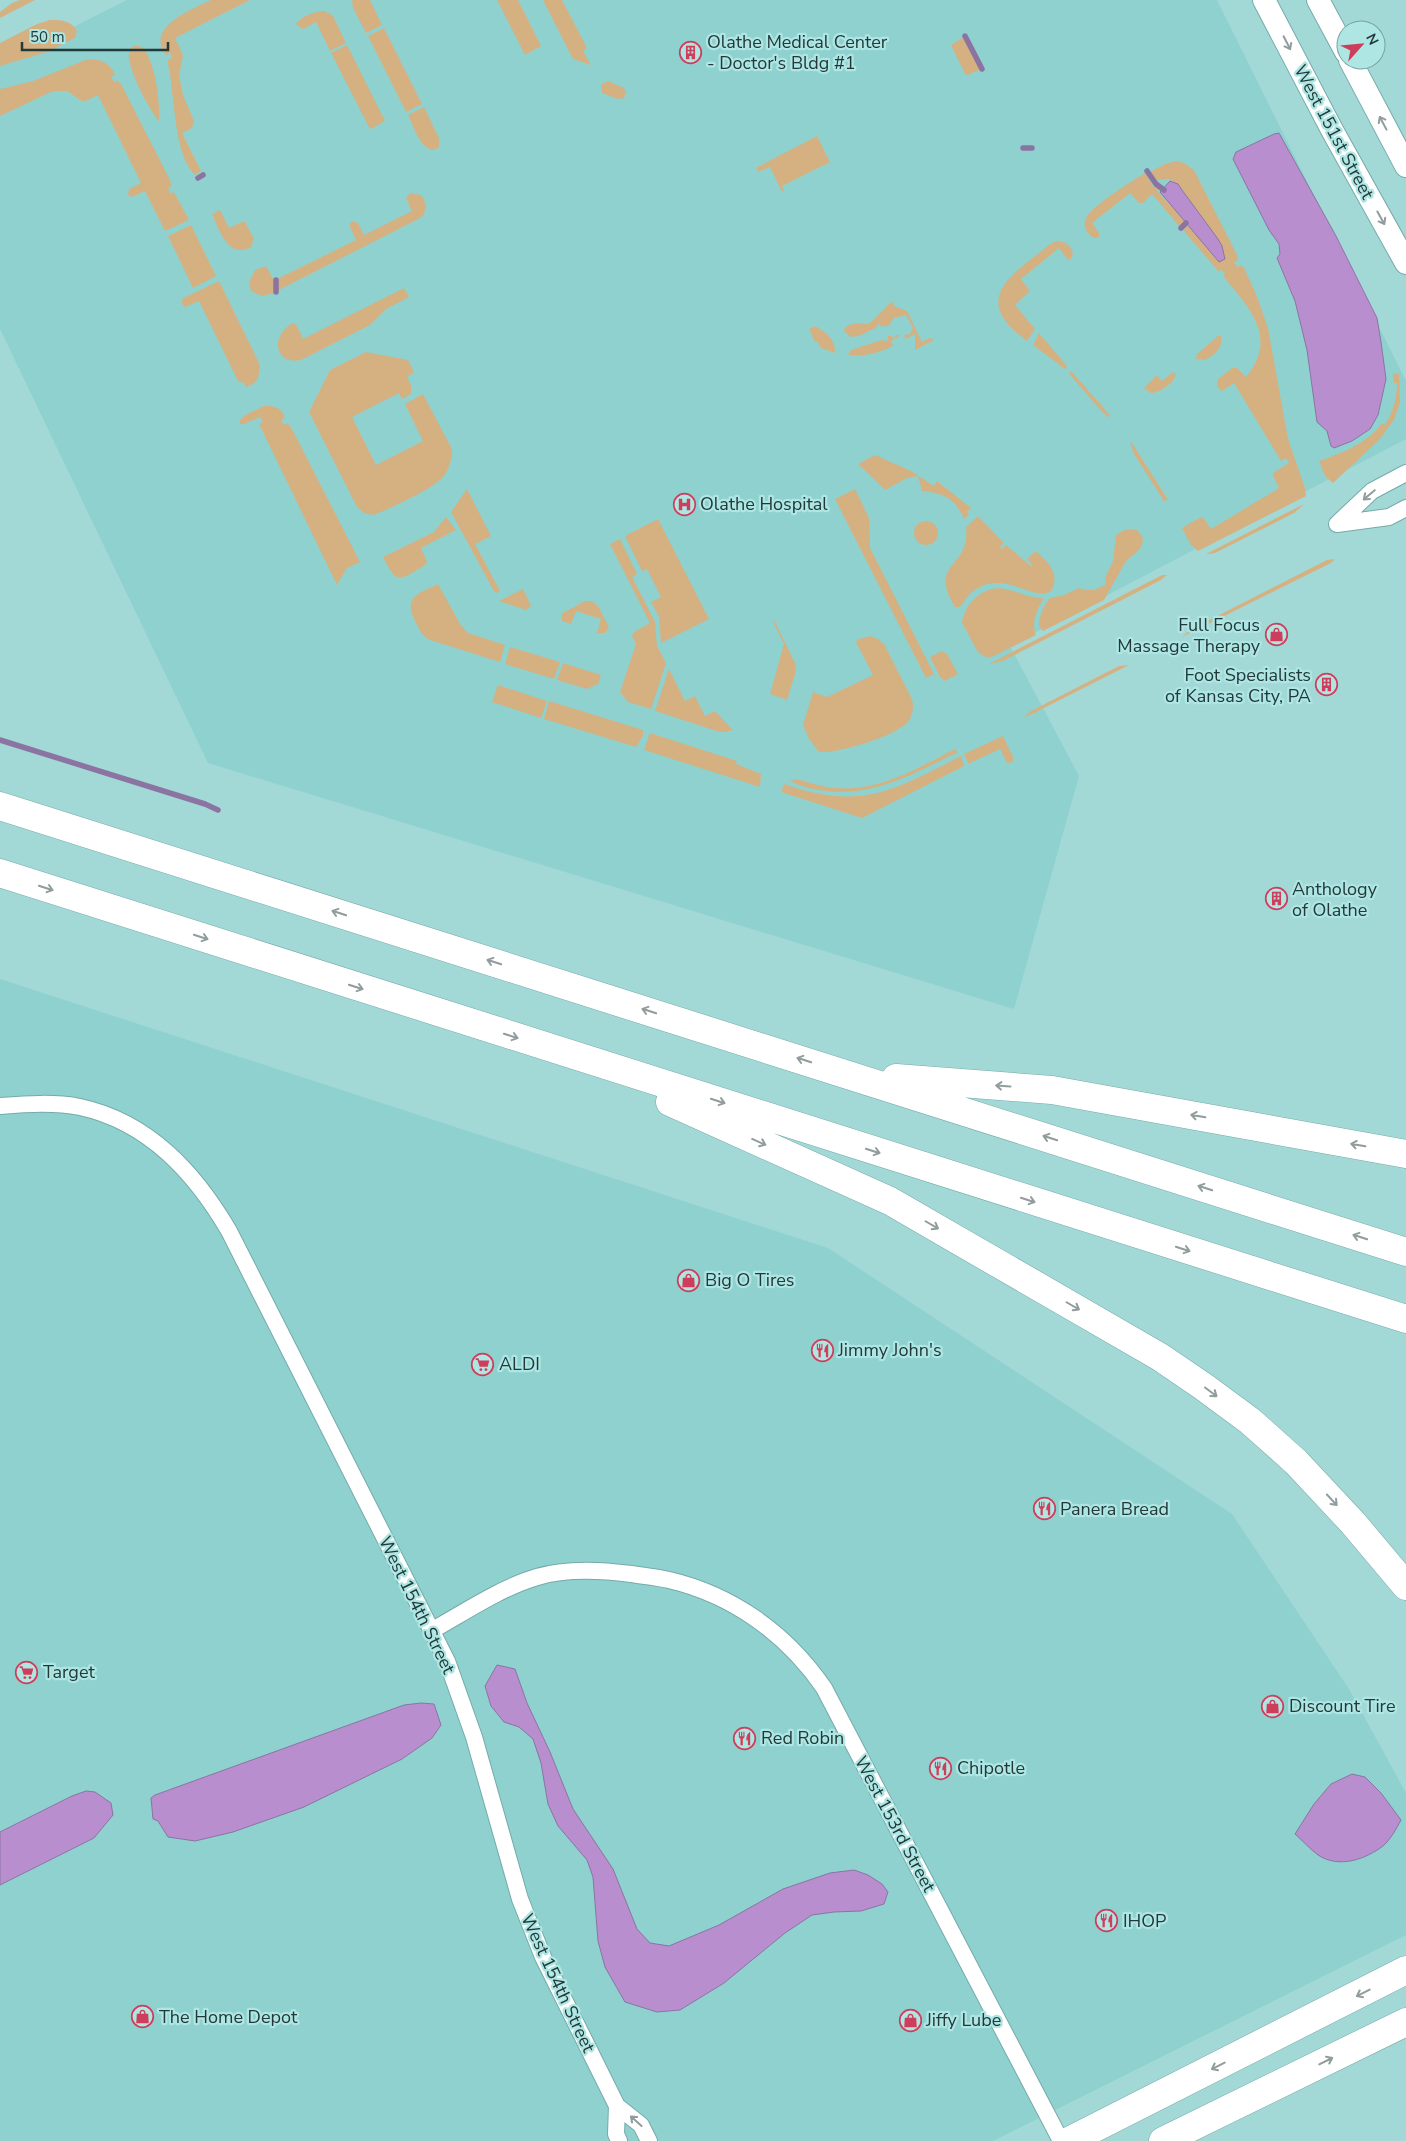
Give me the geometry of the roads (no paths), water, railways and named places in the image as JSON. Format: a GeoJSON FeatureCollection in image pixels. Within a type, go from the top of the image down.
{"type":"FeatureCollection","features":[{"type":"Feature","properties":{"kind":"highway"},"geometry":{"type":"LineString","coordinates":[[0,806],[1406,1252]]}},
{"type":"Feature","properties":{"kind":"highway"},"geometry":{"type":"LineString","coordinates":[[0,874],[1406,1319]]}},
{"type":"Feature","properties":{"kind":"highway"},"geometry":{"type":"LineString","coordinates":[[555,1050],[890,1201],[1160,1357],[1250,1421],[1296,1462],[1353,1523],[1406,1586]]}},
{"type":"Feature","properties":{"kind":"highway"},"geometry":{"type":"LineString","coordinates":[[850,1075],[1052,1090],[1406,1154]]}},
{"type":"Feature","properties":{"kind":"highway"},"geometry":{"type":"LineString","coordinates":[[1069,2141],[1406,1970]]}},
{"type":"Feature","properties":{"kind":"highway"},"geometry":{"type":"LineString","coordinates":[[1163,2141],[1406,2022]]}},
{"type":"Feature","properties":{"kind":"main road","name":"West 151st Street"},"geometry":{"type":"LineString","coordinates":[[1264,0],[1332,130],[1406,263]]}},
{"type":"Feature","properties":{"kind":"main road"},"geometry":{"type":"LineString","coordinates":[[1318,0],[1336,33]]}},
{"type":"Feature","properties":{"kind":"main road"},"geometry":{"type":"LineString","coordinates":[[1355,70],[1406,166]]}},
{"type":"Feature","properties":{"kind":"street"},"geometry":{"type":"LineString","coordinates":[[1406,473],[1372,491],[1337,524],[1389,517],[1406,508]]}},
{"type":"Feature","properties":{"kind":"street","name":"West 154th Street"},"geometry":{"type":"LineString","coordinates":[[0,1106],[52,1104],[80,1107],[107,1116],[151,1138],[174,1157],[195,1180],[229,1231],[447,1661],[471,1729],[520,1899],[543,1957],[617,2106],[641,2125],[649,2141]]}},
{"type":"Feature","properties":{"kind":"street","name":"West 153rd Street"},"geometry":{"type":"LineString","coordinates":[[432,1631],[518,1584],[538,1577],[575,1571],[614,1572],[668,1579],[709,1592],[740,1607],[769,1628],[810,1668],[824,1688],[1061,2141]]}},
{"type":"Feature","properties":{"kind":"street","name":"West 154th Street"},"geometry":{"type":"LineString","coordinates":[[617,2106],[616,2134],[619,2141]]}},
{"type":"Feature","properties":{"kind":"waterway"},"geometry":{"type":"LineString","coordinates":[[965,36],[982,69]]}},
{"type":"Feature","properties":{"kind":"waterway"},"geometry":{"type":"LineString","coordinates":[[1023,148],[1032,148]]}},
{"type":"Feature","properties":{"kind":"waterway"},"geometry":{"type":"LineString","coordinates":[[1147,171],[1156,184],[1164,190]]}},
{"type":"Feature","properties":{"kind":"waterway"},"geometry":{"type":"LineString","coordinates":[[198,178],[203,175]]}},
{"type":"Feature","properties":{"kind":"waterway"},"geometry":{"type":"LineString","coordinates":[[1181,228],[1186,223]]}},
{"type":"Feature","properties":{"kind":"waterway"},"geometry":{"type":"LineString","coordinates":[[276,280],[276,292]]}},
{"type":"Feature","properties":{"kind":"waterway"},"geometry":{"type":"LineString","coordinates":[[0,740],[205,804],[218,810]]}},
{"type":"Feature","properties":{"kind":"place","name":"Olathe Medical Center - Doctor's Bldg #1"},"geometry":{"type":"Point","coordinates":[691,52]}},
{"type":"Feature","properties":{"kind":"place","name":"Olathe Hospital"},"geometry":{"type":"Point","coordinates":[684,504]}},
{"type":"Feature","properties":{"kind":"place","name":"Full Focus Massage Therapy"},"geometry":{"type":"Point","coordinates":[1276,635]}},
{"type":"Feature","properties":{"kind":"place","name":"Foot Specialists of Kansas City, PA"},"geometry":{"type":"Point","coordinates":[1327,685]}},
{"type":"Feature","properties":{"kind":"place","name":"Anthology of Olathe"},"geometry":{"type":"Point","coordinates":[1276,899]}},
{"type":"Feature","properties":{"kind":"place","name":"Big O Tires"},"geometry":{"type":"Point","coordinates":[689,1280]}},
{"type":"Feature","properties":{"kind":"place","name":"Jimmy John's"},"geometry":{"type":"Point","coordinates":[822,1350]}},
{"type":"Feature","properties":{"kind":"place","name":"ALDI"},"geometry":{"type":"Point","coordinates":[483,1364]}},
{"type":"Feature","properties":{"kind":"place","name":"Panera Bread"},"geometry":{"type":"Point","coordinates":[1044,1509]}},
{"type":"Feature","properties":{"kind":"place","name":"Target"},"geometry":{"type":"Point","coordinates":[27,1672]}},
{"type":"Feature","properties":{"kind":"place","name":"Discount Tire"},"geometry":{"type":"Point","coordinates":[1273,1706]}},
{"type":"Feature","properties":{"kind":"place","name":"Red Robin"},"geometry":{"type":"Point","coordinates":[745,1738]}},
{"type":"Feature","properties":{"kind":"place","name":"Chipotle"},"geometry":{"type":"Point","coordinates":[941,1768]}},
{"type":"Feature","properties":{"kind":"place","name":"IHOP"},"geometry":{"type":"Point","coordinates":[1107,1921]}},
{"type":"Feature","properties":{"kind":"place","name":"The Home Depot"},"geometry":{"type":"Point","coordinates":[143,2017]}},
{"type":"Feature","properties":{"kind":"place","name":"Jiffy Lube"},"geometry":{"type":"Point","coordinates":[910,2020]}}]}
